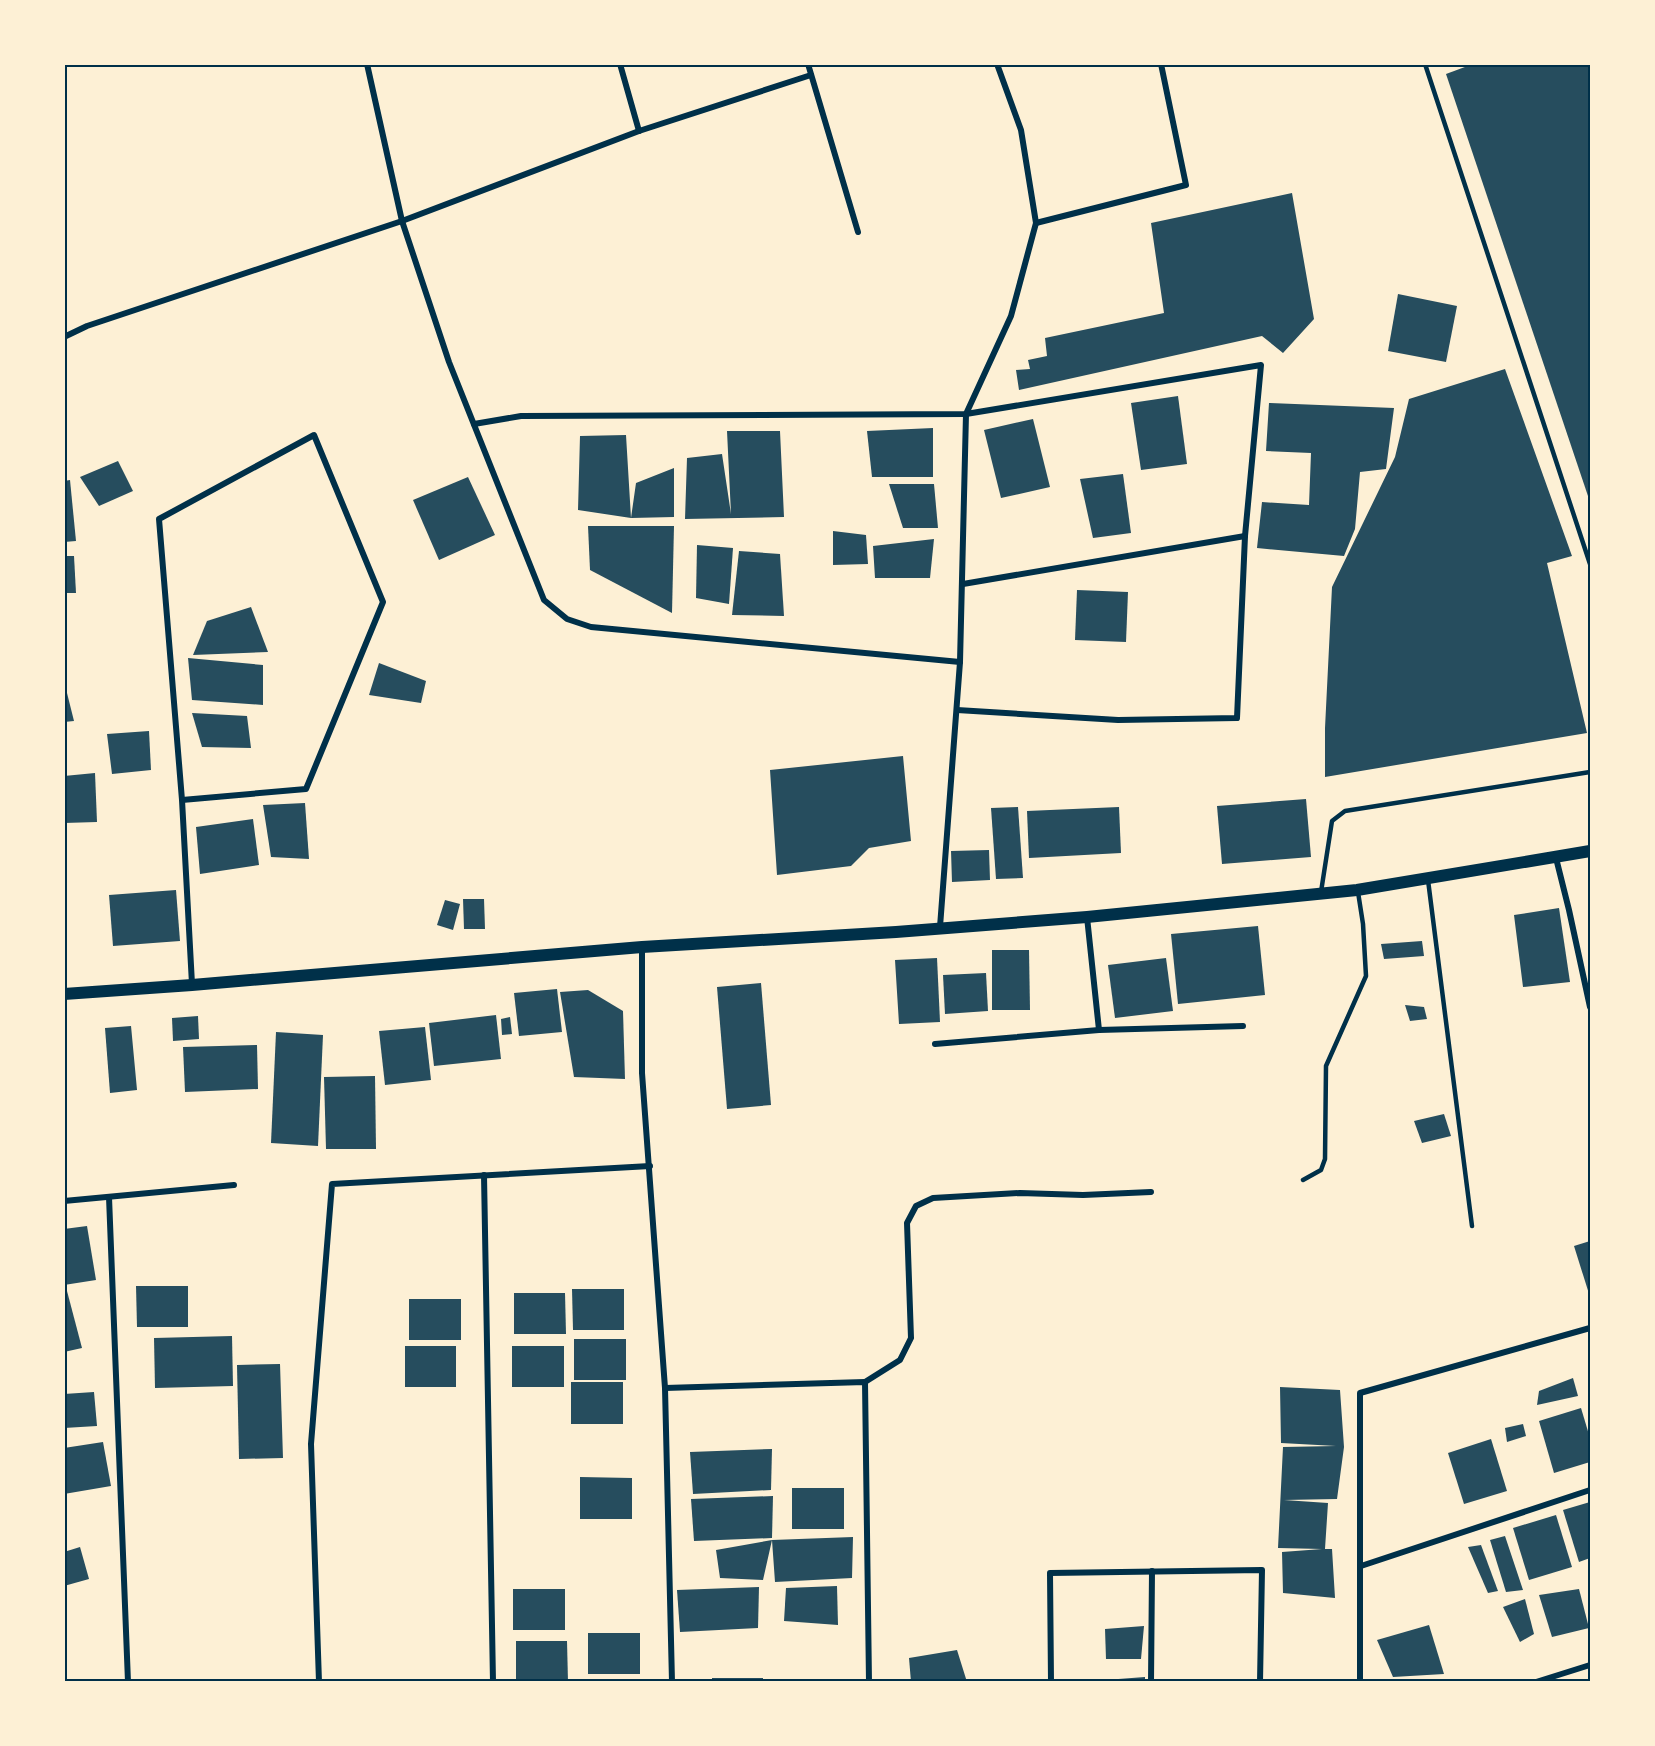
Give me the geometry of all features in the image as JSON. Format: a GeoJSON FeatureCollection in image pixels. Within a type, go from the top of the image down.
{"type":"FeatureCollection","features":[{"type":"Feature","properties":{"kind":"main road"},"geometry":{"type":"LineString","coordinates":[[64,994],[192,986],[642,947],[884,933],[1087,917],[1358,890],[1590,851]]}},
{"type":"Feature","properties":{"kind":"street"},"geometry":{"type":"LineString","coordinates":[[367,64],[402,221],[449,362],[544,600],[567,619],[591,627],[960,662]]}},
{"type":"Feature","properties":{"kind":"street"},"geometry":{"type":"LineString","coordinates":[[620,64],[639,131]]}},
{"type":"Feature","properties":{"kind":"street"},"geometry":{"type":"LineString","coordinates":[[808,64],[858,232]]}},
{"type":"Feature","properties":{"kind":"street"},"geometry":{"type":"LineString","coordinates":[[940,927],[960,662],[966,414],[1011,316],[1036,223],[1020,130],[997,64]]}},
{"type":"Feature","properties":{"kind":"street"},"geometry":{"type":"LineString","coordinates":[[1036,223],[1186,185],[1161,64]]}},
{"type":"Feature","properties":{"kind":"street"},"geometry":{"type":"LineString","coordinates":[[64,337],[87,327],[402,221],[639,131],[811,75]]}},
{"type":"Feature","properties":{"kind":"street"},"geometry":{"type":"LineString","coordinates":[[474,424],[521,416],[966,414],[1261,365],[1245,536],[1237,718],[1118,720],[957,710]]}},
{"type":"Feature","properties":{"kind":"street"},"geometry":{"type":"LineString","coordinates":[[182,800],[306,789],[383,602],[314,435],[159,519],[182,800],[192,986]]}},
{"type":"Feature","properties":{"kind":"street"},"geometry":{"type":"LineString","coordinates":[[963,584],[1245,536]]}},
{"type":"Feature","properties":{"kind":"street"},"geometry":{"type":"LineString","coordinates":[[1556,858],[1590,1007]]}},
{"type":"Feature","properties":{"kind":"street"},"geometry":{"type":"LineString","coordinates":[[1087,917],[1099,1030]]}},
{"type":"Feature","properties":{"kind":"street"},"geometry":{"type":"LineString","coordinates":[[642,947],[642,1073],[665,1388],[672,1682]]}},
{"type":"Feature","properties":{"kind":"street"},"geometry":{"type":"LineString","coordinates":[[935,1044],[1099,1030],[1243,1026]]}},
{"type":"Feature","properties":{"kind":"street"},"geometry":{"type":"LineString","coordinates":[[319,1682],[312,1444],[332,1184],[650,1166]]}},
{"type":"Feature","properties":{"kind":"street"},"geometry":{"type":"LineString","coordinates":[[484,1175],[493,1682]]}},
{"type":"Feature","properties":{"kind":"street"},"geometry":{"type":"LineString","coordinates":[[64,1201],[234,1185]]}},
{"type":"Feature","properties":{"kind":"street"},"geometry":{"type":"LineString","coordinates":[[665,1388],[865,1382],[900,1360],[911,1338],[907,1223],[916,1206],[933,1198],[1020,1193],[1083,1195],[1151,1192]]}},
{"type":"Feature","properties":{"kind":"street"},"geometry":{"type":"LineString","coordinates":[[109,1197],[128,1682]]}},
{"type":"Feature","properties":{"kind":"street"},"geometry":{"type":"LineString","coordinates":[[1360,1682],[1360,1393],[1590,1328]]}},
{"type":"Feature","properties":{"kind":"street"},"geometry":{"type":"LineString","coordinates":[[865,1382],[869,1682]]}},
{"type":"Feature","properties":{"kind":"street"},"geometry":{"type":"LineString","coordinates":[[1361,1566],[1590,1490]]}},
{"type":"Feature","properties":{"kind":"street"},"geometry":{"type":"LineString","coordinates":[[1051,1682],[1050,1573],[1262,1570],[1260,1682]]}},
{"type":"Feature","properties":{"kind":"street"},"geometry":{"type":"LineString","coordinates":[[1151,1682],[1152,1571]]}},
{"type":"Feature","properties":{"kind":"street"},"geometry":{"type":"LineString","coordinates":[[1536,1682],[1590,1665]]}},
{"type":"Feature","properties":{"kind":"lane"},"geometry":{"type":"LineString","coordinates":[[1426,65],[1590,564]]}},
{"type":"Feature","properties":{"kind":"lane"},"geometry":{"type":"LineString","coordinates":[[1321,893],[1332,821],[1345,811],[1590,772]]}},
{"type":"Feature","properties":{"kind":"lane"},"geometry":{"type":"LineString","coordinates":[[1428,879],[1472,1226]]}},
{"type":"Feature","properties":{"kind":"lane"},"geometry":{"type":"LineString","coordinates":[[1303,1180],[1322,1170],[1325,1159],[1326,1066],[1366,976],[1363,924],[1358,890]]}},
{"type":"Feature","properties":{"kind":"building"},"geometry":{"type":"Polygon","coordinates":[[[1473,64],[1590,64],[1590,502],[1446,74],[1473,64]]]}},
{"type":"Feature","properties":{"kind":"building"},"geometry":{"type":"Polygon","coordinates":[[[1292,193],[1314,319],[1283,353],[1262,336],[1019,390],[1016,370],[1030,369],[1028,360],[1047,356],[1045,338],[1164,313],[1151,223],[1292,193]]]}},
{"type":"Feature","properties":{"kind":"building"},"geometry":{"type":"Polygon","coordinates":[[[1398,294],[1457,306],[1446,362],[1388,351],[1398,294]]]}},
{"type":"Feature","properties":{"kind":"building"},"geometry":{"type":"Polygon","coordinates":[[[1505,369],[1572,556],[1547,563],[1587,733],[1325,777],[1325,728],[1332,587],[1395,457],[1409,399],[1505,369]]]}},
{"type":"Feature","properties":{"kind":"building"},"geometry":{"type":"Polygon","coordinates":[[[1178,396],[1187,464],[1141,470],[1131,403],[1178,396]]]}},
{"type":"Feature","properties":{"kind":"building"},"geometry":{"type":"Polygon","coordinates":[[[1269,403],[1394,408],[1386,469],[1360,472],[1355,529],[1344,556],[1257,548],[1262,502],[1309,505],[1311,453],[1266,451],[1269,403]]]}},
{"type":"Feature","properties":{"kind":"building"},"geometry":{"type":"Polygon","coordinates":[[[1033,419],[1050,487],[1001,498],[984,430],[1033,419]]]}},
{"type":"Feature","properties":{"kind":"building"},"geometry":{"type":"Polygon","coordinates":[[[933,428],[933,477],[872,477],[867,431],[933,428]]]}},
{"type":"Feature","properties":{"kind":"building"},"geometry":{"type":"Polygon","coordinates":[[[727,431],[780,431],[784,517],[685,519],[687,458],[722,454],[731,514],[727,431]]]}},
{"type":"Feature","properties":{"kind":"building"},"geometry":{"type":"Polygon","coordinates":[[[626,435],[631,518],[578,510],[580,436],[626,435]]]}},
{"type":"Feature","properties":{"kind":"building"},"geometry":{"type":"Polygon","coordinates":[[[118,461],[133,491],[99,506],[80,477],[118,461]]]}},
{"type":"Feature","properties":{"kind":"building"},"geometry":{"type":"Polygon","coordinates":[[[674,468],[674,517],[631,518],[636,483],[674,468]]]}},
{"type":"Feature","properties":{"kind":"building"},"geometry":{"type":"Polygon","coordinates":[[[1123,474],[1131,533],[1093,538],[1080,479],[1123,474]]]}},
{"type":"Feature","properties":{"kind":"building"},"geometry":{"type":"Polygon","coordinates":[[[468,477],[495,535],[439,560],[413,500],[468,477]]]}},
{"type":"Feature","properties":{"kind":"building"},"geometry":{"type":"Polygon","coordinates":[[[70,480],[76,541],[64,542],[64,481],[70,480]]]}},
{"type":"Feature","properties":{"kind":"building"},"geometry":{"type":"Polygon","coordinates":[[[889,484],[934,484],[938,528],[903,528],[889,484]]]}},
{"type":"Feature","properties":{"kind":"building"},"geometry":{"type":"Polygon","coordinates":[[[588,526],[674,526],[672,613],[590,570],[588,526]]]}},
{"type":"Feature","properties":{"kind":"building"},"geometry":{"type":"Polygon","coordinates":[[[833,531],[866,535],[868,564],[833,565],[833,531]]]}},
{"type":"Feature","properties":{"kind":"building"},"geometry":{"type":"Polygon","coordinates":[[[934,539],[930,578],[875,578],[873,546],[934,539]]]}},
{"type":"Feature","properties":{"kind":"building"},"geometry":{"type":"Polygon","coordinates":[[[697,545],[733,548],[729,604],[696,598],[697,545]]]}},
{"type":"Feature","properties":{"kind":"building"},"geometry":{"type":"Polygon","coordinates":[[[739,551],[780,554],[784,616],[732,615],[739,551]]]}},
{"type":"Feature","properties":{"kind":"building"},"geometry":{"type":"Polygon","coordinates":[[[64,556],[74,556],[76,593],[64,593],[64,556]]]}},
{"type":"Feature","properties":{"kind":"building"},"geometry":{"type":"Polygon","coordinates":[[[1077,590],[1128,592],[1126,642],[1075,640],[1077,590]]]}},
{"type":"Feature","properties":{"kind":"building"},"geometry":{"type":"Polygon","coordinates":[[[251,607],[268,652],[193,655],[207,621],[251,607]]]}},
{"type":"Feature","properties":{"kind":"building"},"geometry":{"type":"Polygon","coordinates":[[[188,658],[263,665],[263,705],[192,700],[188,658]]]}},
{"type":"Feature","properties":{"kind":"building"},"geometry":{"type":"Polygon","coordinates":[[[379,663],[426,681],[421,703],[369,695],[379,663]]]}},
{"type":"Feature","properties":{"kind":"building"},"geometry":{"type":"Polygon","coordinates":[[[64,681],[74,721],[64,722],[64,681]]]}},
{"type":"Feature","properties":{"kind":"building"},"geometry":{"type":"Polygon","coordinates":[[[192,713],[247,716],[251,748],[202,747],[192,713]]]}},
{"type":"Feature","properties":{"kind":"building"},"geometry":{"type":"Polygon","coordinates":[[[149,731],[151,770],[112,774],[107,734],[149,731]]]}},
{"type":"Feature","properties":{"kind":"building"},"geometry":{"type":"Polygon","coordinates":[[[903,756],[911,841],[869,848],[851,866],[777,875],[770,770],[903,756]]]}},
{"type":"Feature","properties":{"kind":"building"},"geometry":{"type":"Polygon","coordinates":[[[95,773],[97,822],[64,823],[64,776],[95,773]]]}},
{"type":"Feature","properties":{"kind":"building"},"geometry":{"type":"Polygon","coordinates":[[[1306,799],[1311,857],[1222,864],[1217,806],[1306,799]]]}},
{"type":"Feature","properties":{"kind":"building"},"geometry":{"type":"Polygon","coordinates":[[[305,803],[309,859],[271,857],[263,805],[305,803]]]}},
{"type":"Feature","properties":{"kind":"building"},"geometry":{"type":"Polygon","coordinates":[[[1018,807],[1023,878],[996,879],[991,808],[1018,807]]]}},
{"type":"Feature","properties":{"kind":"building"},"geometry":{"type":"Polygon","coordinates":[[[1119,807],[1121,853],[1029,858],[1027,811],[1119,807]]]}},
{"type":"Feature","properties":{"kind":"building"},"geometry":{"type":"Polygon","coordinates":[[[253,819],[259,865],[200,874],[196,827],[253,819]]]}},
{"type":"Feature","properties":{"kind":"building"},"geometry":{"type":"Polygon","coordinates":[[[989,850],[990,880],[952,882],[951,851],[989,850]]]}},
{"type":"Feature","properties":{"kind":"building"},"geometry":{"type":"Polygon","coordinates":[[[176,890],[180,941],[113,946],[109,895],[176,890]]]}},
{"type":"Feature","properties":{"kind":"building"},"geometry":{"type":"Polygon","coordinates":[[[463,899],[484,899],[485,929],[464,929],[463,899]]]}},
{"type":"Feature","properties":{"kind":"building"},"geometry":{"type":"Polygon","coordinates":[[[445,900],[460,904],[453,930],[437,925],[445,900]]]}},
{"type":"Feature","properties":{"kind":"building"},"geometry":{"type":"Polygon","coordinates":[[[1559,908],[1570,982],[1523,987],[1514,915],[1559,908]]]}},
{"type":"Feature","properties":{"kind":"building"},"geometry":{"type":"Polygon","coordinates":[[[1258,926],[1265,995],[1178,1004],[1171,934],[1258,926]]]}},
{"type":"Feature","properties":{"kind":"building"},"geometry":{"type":"Polygon","coordinates":[[[1422,941],[1424,956],[1384,959],[1381,944],[1422,941]]]}},
{"type":"Feature","properties":{"kind":"building"},"geometry":{"type":"Polygon","coordinates":[[[992,950],[1029,950],[1030,1010],[992,1010],[992,950]]]}},
{"type":"Feature","properties":{"kind":"building"},"geometry":{"type":"Polygon","coordinates":[[[937,958],[940,1022],[899,1024],[895,960],[937,958]]]}},
{"type":"Feature","properties":{"kind":"building"},"geometry":{"type":"Polygon","coordinates":[[[1166,958],[1173,1011],[1115,1018],[1108,965],[1166,958]]]}},
{"type":"Feature","properties":{"kind":"building"},"geometry":{"type":"Polygon","coordinates":[[[986,973],[988,1011],[945,1014],[943,975],[986,973]]]}},
{"type":"Feature","properties":{"kind":"building"},"geometry":{"type":"Polygon","coordinates":[[[761,983],[771,1105],[727,1109],[717,987],[761,983]]]}},
{"type":"Feature","properties":{"kind":"building"},"geometry":{"type":"Polygon","coordinates":[[[557,989],[562,1032],[519,1036],[514,993],[557,989]]]}},
{"type":"Feature","properties":{"kind":"building"},"geometry":{"type":"Polygon","coordinates":[[[588,990],[623,1011],[625,1079],[574,1077],[560,992],[588,990]]]}},
{"type":"Feature","properties":{"kind":"building"},"geometry":{"type":"Polygon","coordinates":[[[1405,1005],[1424,1007],[1427,1019],[1410,1021],[1405,1005]]]}},
{"type":"Feature","properties":{"kind":"building"},"geometry":{"type":"Polygon","coordinates":[[[496,1015],[501,1059],[434,1066],[429,1023],[496,1015]]]}},
{"type":"Feature","properties":{"kind":"building"},"geometry":{"type":"Polygon","coordinates":[[[198,1016],[199,1039],[173,1041],[172,1018],[198,1016]]]}},
{"type":"Feature","properties":{"kind":"building"},"geometry":{"type":"Polygon","coordinates":[[[510,1017],[512,1034],[502,1035],[501,1019],[510,1017]]]}},
{"type":"Feature","properties":{"kind":"building"},"geometry":{"type":"Polygon","coordinates":[[[131,1026],[137,1090],[110,1093],[105,1028],[131,1026]]]}},
{"type":"Feature","properties":{"kind":"building"},"geometry":{"type":"Polygon","coordinates":[[[425,1027],[431,1080],[385,1085],[379,1031],[425,1027]]]}},
{"type":"Feature","properties":{"kind":"building"},"geometry":{"type":"Polygon","coordinates":[[[276,1032],[323,1035],[318,1146],[271,1143],[276,1032]]]}},
{"type":"Feature","properties":{"kind":"building"},"geometry":{"type":"Polygon","coordinates":[[[257,1045],[258,1089],[185,1092],[183,1047],[257,1045]]]}},
{"type":"Feature","properties":{"kind":"building"},"geometry":{"type":"Polygon","coordinates":[[[375,1076],[376,1149],[326,1149],[324,1077],[375,1076]]]}},
{"type":"Feature","properties":{"kind":"building"},"geometry":{"type":"Polygon","coordinates":[[[1444,1114],[1451,1136],[1422,1143],[1414,1121],[1444,1114]]]}},
{"type":"Feature","properties":{"kind":"building"},"geometry":{"type":"Polygon","coordinates":[[[87,1226],[96,1280],[64,1285],[64,1229],[87,1226]]]}},
{"type":"Feature","properties":{"kind":"building"},"geometry":{"type":"Polygon","coordinates":[[[1590,1241],[1590,1297],[1574,1246],[1590,1241]]]}},
{"type":"Feature","properties":{"kind":"building"},"geometry":{"type":"Polygon","coordinates":[[[136,1286],[188,1286],[188,1327],[137,1327],[136,1286]]]}},
{"type":"Feature","properties":{"kind":"building"},"geometry":{"type":"Polygon","coordinates":[[[572,1289],[624,1289],[624,1330],[573,1330],[572,1289]]]}},
{"type":"Feature","properties":{"kind":"building"},"geometry":{"type":"Polygon","coordinates":[[[67,1291],[82,1348],[64,1352],[64,1292],[67,1291]]]}},
{"type":"Feature","properties":{"kind":"building"},"geometry":{"type":"Polygon","coordinates":[[[514,1293],[565,1293],[566,1334],[514,1334],[514,1293]]]}},
{"type":"Feature","properties":{"kind":"building"},"geometry":{"type":"Polygon","coordinates":[[[409,1299],[461,1299],[461,1340],[409,1340],[409,1299]]]}},
{"type":"Feature","properties":{"kind":"building"},"geometry":{"type":"Polygon","coordinates":[[[232,1336],[233,1386],[155,1388],[154,1338],[232,1336]]]}},
{"type":"Feature","properties":{"kind":"building"},"geometry":{"type":"Polygon","coordinates":[[[574,1339],[626,1339],[626,1380],[574,1380],[574,1339]]]}},
{"type":"Feature","properties":{"kind":"building"},"geometry":{"type":"Polygon","coordinates":[[[405,1346],[456,1346],[456,1387],[405,1387],[405,1346]]]}},
{"type":"Feature","properties":{"kind":"building"},"geometry":{"type":"Polygon","coordinates":[[[512,1346],[564,1346],[564,1387],[512,1387],[512,1346]]]}},
{"type":"Feature","properties":{"kind":"building"},"geometry":{"type":"Polygon","coordinates":[[[280,1364],[283,1458],[239,1459],[237,1365],[280,1364]]]}},
{"type":"Feature","properties":{"kind":"building"},"geometry":{"type":"Polygon","coordinates":[[[1573,1378],[1578,1396],[1537,1405],[1539,1391],[1573,1378]]]}},
{"type":"Feature","properties":{"kind":"building"},"geometry":{"type":"Polygon","coordinates":[[[571,1382],[623,1382],[623,1424],[571,1424],[571,1382]]]}},
{"type":"Feature","properties":{"kind":"building"},"geometry":{"type":"Polygon","coordinates":[[[1280,1387],[1340,1390],[1344,1447],[1337,1499],[1284,1500],[1328,1503],[1325,1549],[1332,1549],[1335,1598],[1283,1593],[1282,1552],[1322,1549],[1278,1548],[1283,1447],[1336,1446],[1281,1443],[1280,1387]]]}},
{"type":"Feature","properties":{"kind":"building"},"geometry":{"type":"Polygon","coordinates":[[[94,1392],[97,1426],[64,1428],[64,1394],[94,1392]]]}},
{"type":"Feature","properties":{"kind":"building"},"geometry":{"type":"Polygon","coordinates":[[[1581,1408],[1590,1438],[1590,1462],[1554,1473],[1539,1421],[1581,1408]]]}},
{"type":"Feature","properties":{"kind":"building"},"geometry":{"type":"Polygon","coordinates":[[[1523,1424],[1526,1436],[1507,1442],[1505,1428],[1523,1424]]]}},
{"type":"Feature","properties":{"kind":"building"},"geometry":{"type":"Polygon","coordinates":[[[1491,1439],[1507,1491],[1464,1504],[1448,1453],[1491,1439]]]}},
{"type":"Feature","properties":{"kind":"building"},"geometry":{"type":"Polygon","coordinates":[[[103,1442],[111,1486],[64,1494],[64,1448],[103,1442]]]}},
{"type":"Feature","properties":{"kind":"building"},"geometry":{"type":"Polygon","coordinates":[[[772,1449],[771,1490],[693,1494],[690,1452],[772,1449]]]}},
{"type":"Feature","properties":{"kind":"building"},"geometry":{"type":"Polygon","coordinates":[[[580,1477],[632,1478],[632,1519],[580,1519],[580,1477]]]}},
{"type":"Feature","properties":{"kind":"building"},"geometry":{"type":"Polygon","coordinates":[[[792,1488],[844,1488],[844,1529],[792,1529],[792,1488]]]}},
{"type":"Feature","properties":{"kind":"building"},"geometry":{"type":"Polygon","coordinates":[[[773,1496],[772,1538],[694,1541],[691,1499],[773,1496]]]}},
{"type":"Feature","properties":{"kind":"building"},"geometry":{"type":"Polygon","coordinates":[[[1590,1502],[1590,1558],[1579,1562],[1563,1510],[1590,1502]]]}},
{"type":"Feature","properties":{"kind":"building"},"geometry":{"type":"Polygon","coordinates":[[[1556,1515],[1572,1567],[1529,1580],[1513,1528],[1556,1515]]]}},
{"type":"Feature","properties":{"kind":"building"},"geometry":{"type":"Polygon","coordinates":[[[1505,1536],[1523,1590],[1506,1592],[1490,1540],[1505,1536]]]}},
{"type":"Feature","properties":{"kind":"building"},"geometry":{"type":"Polygon","coordinates":[[[853,1537],[852,1578],[775,1582],[772,1540],[853,1537]]]}},
{"type":"Feature","properties":{"kind":"building"},"geometry":{"type":"Polygon","coordinates":[[[772,1540],[763,1580],[720,1578],[716,1550],[772,1540]]]}},
{"type":"Feature","properties":{"kind":"building"},"geometry":{"type":"Polygon","coordinates":[[[1481,1545],[1498,1591],[1488,1593],[1468,1547],[1481,1545]]]}},
{"type":"Feature","properties":{"kind":"building"},"geometry":{"type":"Polygon","coordinates":[[[80,1547],[89,1579],[64,1586],[64,1552],[80,1547]]]}},
{"type":"Feature","properties":{"kind":"building"},"geometry":{"type":"Polygon","coordinates":[[[837,1586],[838,1625],[784,1621],[786,1588],[837,1586]]]}},
{"type":"Feature","properties":{"kind":"building"},"geometry":{"type":"Polygon","coordinates":[[[759,1587],[758,1628],[680,1632],[677,1590],[759,1587]]]}},
{"type":"Feature","properties":{"kind":"building"},"geometry":{"type":"Polygon","coordinates":[[[513,1589],[565,1589],[565,1630],[513,1630],[513,1589]]]}},
{"type":"Feature","properties":{"kind":"building"},"geometry":{"type":"Polygon","coordinates":[[[1579,1589],[1589,1628],[1552,1637],[1539,1595],[1579,1589]]]}},
{"type":"Feature","properties":{"kind":"building"},"geometry":{"type":"Polygon","coordinates":[[[1525,1599],[1534,1634],[1520,1642],[1503,1607],[1525,1599]]]}},
{"type":"Feature","properties":{"kind":"building"},"geometry":{"type":"Polygon","coordinates":[[[1429,1625],[1444,1674],[1393,1677],[1377,1640],[1429,1625]]]}},
{"type":"Feature","properties":{"kind":"building"},"geometry":{"type":"Polygon","coordinates":[[[1144,1626],[1141,1659],[1106,1659],[1105,1629],[1144,1626]]]}},
{"type":"Feature","properties":{"kind":"building"},"geometry":{"type":"Polygon","coordinates":[[[588,1633],[640,1633],[640,1674],[588,1674],[588,1633]]]}},
{"type":"Feature","properties":{"kind":"building"},"geometry":{"type":"Polygon","coordinates":[[[516,1641],[567,1641],[568,1682],[516,1682],[516,1641]]]}},
{"type":"Feature","properties":{"kind":"building"},"geometry":{"type":"Polygon","coordinates":[[[957,1650],[967,1682],[911,1682],[909,1658],[957,1650]]]}},
{"type":"Feature","properties":{"kind":"building"},"geometry":{"type":"Polygon","coordinates":[[[1145,1677],[1145,1682],[1105,1682],[1105,1680],[1145,1677]]]}},
{"type":"Feature","properties":{"kind":"building"},"geometry":{"type":"Polygon","coordinates":[[[712,1678],[763,1678],[763,1682],[712,1682],[712,1678]]]}}]}
